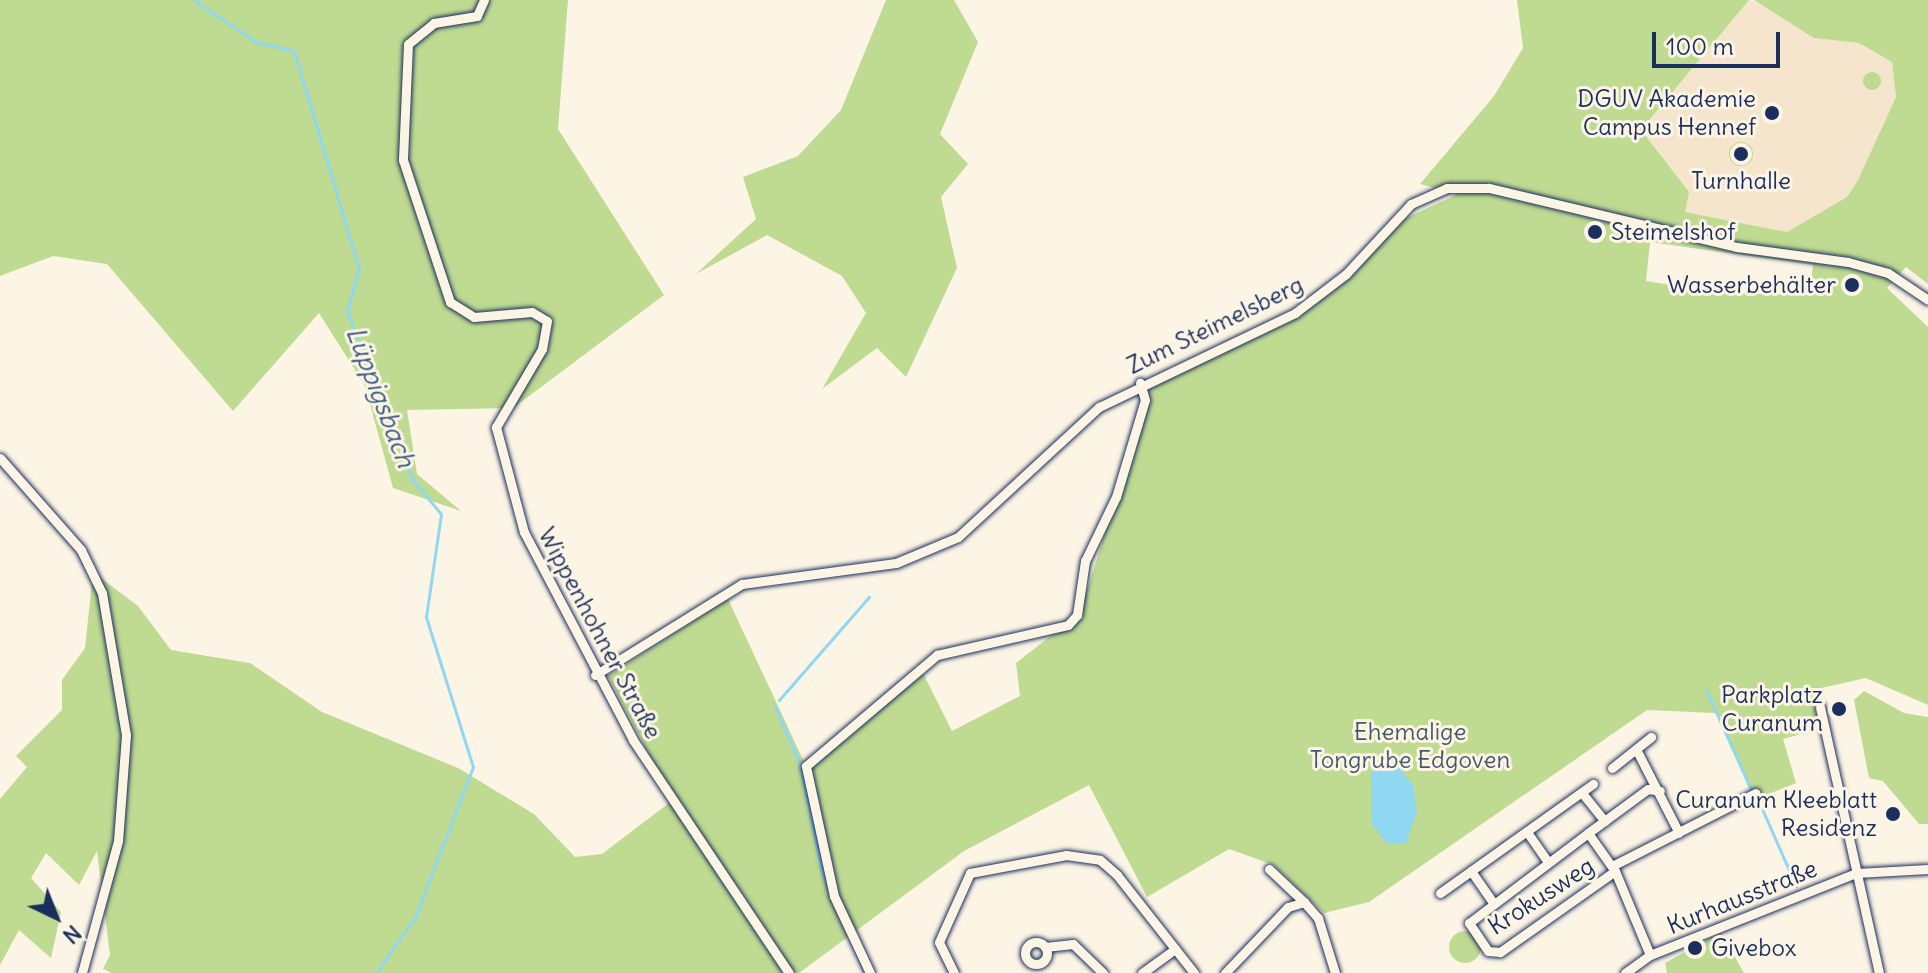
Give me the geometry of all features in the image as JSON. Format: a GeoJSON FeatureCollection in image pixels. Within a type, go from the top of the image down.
{"type":"FeatureCollection","features":[{"type":"Feature","properties":{"kind":"street","name":"Wippenhohner Straße"},"geometry":{"type":"LineString","coordinates":[[484,0],[477,16],[434,23],[408,44],[400,143],[450,302],[474,317],[532,312],[547,321],[542,349],[499,414],[496,435],[530,547],[595,675],[670,801],[789,973]]}},
{"type":"Feature","properties":{"kind":"street","name":"Zum Steimelsberg"},"geometry":{"type":"LineString","coordinates":[[595,675],[742,584],[896,563],[958,537],[1099,407],[1140,383],[1295,313],[1346,274],[1411,204],[1468,186],[1737,247],[1848,262],[1888,273],[1928,300]]}},
{"type":"Feature","properties":{"kind":"street"},"geometry":{"type":"LineString","coordinates":[[870,973],[834,896],[806,766],[937,655],[1068,625],[1077,615],[1085,561],[1116,497],[1145,400],[1140,383]]}},
{"type":"Feature","properties":{"kind":"street"},"geometry":{"type":"LineString","coordinates":[[0,458],[81,550],[102,593],[126,735],[118,841],[82,973]]}},
{"type":"Feature","properties":{"kind":"street"},"geometry":{"type":"LineString","coordinates":[[1820,707],[1879,973]]}},
{"type":"Feature","properties":{"kind":"street"},"geometry":{"type":"LineString","coordinates":[[1612,768],[1651,737]]}},
{"type":"Feature","properties":{"kind":"street"},"geometry":{"type":"LineString","coordinates":[[1636,749],[1679,833]]}},
{"type":"Feature","properties":{"kind":"street"},"geometry":{"type":"LineString","coordinates":[[1440,893],[1593,784]]}},
{"type":"Feature","properties":{"kind":"street"},"geometry":{"type":"LineString","coordinates":[[1471,871],[1492,901],[1648,789],[1660,791]]}},
{"type":"Feature","properties":{"kind":"street"},"geometry":{"type":"LineString","coordinates":[[1582,793],[1605,821]]}},
{"type":"Feature","properties":{"kind":"street","name":"Krokusweg"},"geometry":{"type":"LineString","coordinates":[[1492,901],[1469,923],[1488,951],[1500,952],[1613,868],[1754,795]]}},
{"type":"Feature","properties":{"kind":"street"},"geometry":{"type":"LineString","coordinates":[[1527,832],[1548,862]]}},
{"type":"Feature","properties":{"kind":"street"},"geometry":{"type":"LineString","coordinates":[[1588,833],[1613,868],[1650,955]]}},
{"type":"Feature","properties":{"kind":"street"},"geometry":{"type":"LineString","coordinates":[[954,973],[939,942],[970,873],[1066,855],[1100,860],[1194,973]]}},
{"type":"Feature","properties":{"kind":"street"},"geometry":{"type":"LineString","coordinates":[[1269,869],[1318,918],[1335,973]]}},
{"type":"Feature","properties":{"kind":"street","name":"Kurhausstraße"},"geometry":{"type":"LineString","coordinates":[[1625,973],[1650,955],[1856,873],[1928,869]]}},
{"type":"Feature","properties":{"kind":"street"},"geometry":{"type":"LineString","coordinates":[[1225,973],[1288,907],[1304,902]]}},
{"type":"Feature","properties":{"kind":"street"},"geometry":{"type":"LineString","coordinates":[[1045,947],[1073,944],[1103,973]]}},
{"type":"Feature","properties":{"kind":"street"},"geometry":{"type":"LineString","coordinates":[[1142,973],[1175,949]]}},
{"type":"Feature","properties":{"kind":"shaded area","name":"DGUV Akademie Campus Hennef"},"geometry":{"type":"Polygon","coordinates":[[[1749,0],[1778,9],[1814,38],[1859,43],[1892,62],[1896,97],[1858,180],[1847,197],[1787,232],[1685,212],[1641,130],[1749,0]]]}},
{"type":"Feature","properties":{"kind":"green space"},"geometry":{"type":"Polygon","coordinates":[[[0,0],[568,0],[558,129],[664,295],[513,408],[407,410],[417,474],[461,511],[393,488],[365,386],[319,313],[233,411],[107,264],[53,256],[0,276],[0,0]]]}},
{"type":"Feature","properties":{"kind":"green space"},"geometry":{"type":"Polygon","coordinates":[[[886,0],[954,0],[978,42],[940,134],[968,164],[941,197],[957,268],[906,377],[877,348],[822,389],[866,313],[842,276],[767,235],[696,274],[756,219],[743,177],[798,156],[841,110],[886,0]]]}},
{"type":"Feature","properties":{"kind":"green space","name":"Ehemalige Tongrube Edgoven"},"geometry":{"type":"Polygon","coordinates":[[[1517,0],[1749,0],[1641,130],[1689,192],[1685,212],[1787,232],[1847,197],[1858,180],[1896,97],[1892,62],[1859,43],[1814,38],[1754,0],[1928,0],[1928,284],[1906,267],[1887,288],[1928,327],[1928,705],[1866,678],[1812,690],[1819,729],[1783,739],[1796,783],[1761,797],[1751,793],[1716,713],[1647,710],[1369,902],[1324,913],[1274,865],[1229,849],[1147,897],[1089,785],[964,851],[799,973],[112,973],[103,969],[110,955],[97,851],[79,885],[46,853],[31,878],[61,912],[51,958],[19,930],[0,965],[0,799],[27,767],[16,756],[62,710],[62,680],[85,648],[93,572],[138,606],[171,650],[250,663],[322,712],[458,768],[534,814],[575,857],[602,854],[673,800],[608,676],[728,599],[805,764],[921,669],[952,731],[1020,696],[1016,663],[1080,613],[1151,386],[1296,318],[1357,270],[1404,219],[1458,194],[1420,184],[1494,96],[1523,48],[1517,0]],[[1650,242],[1646,281],[1718,293],[1809,295],[1813,265],[1650,242]]]}},
{"type":"Feature","properties":{"kind":"green space"},"geometry":{"type":"Polygon","coordinates":[[[1872,72],[1881,81],[1872,90],[1863,81],[1872,72]]]}},
{"type":"Feature","properties":{"kind":"green space","name":"Turnhalle"},"geometry":{"type":"Polygon","coordinates":[[[1741,142],[1752,149],[1753,154],[1746,165],[1741,166],[1730,159],[1729,154],[1736,143],[1741,142]]]}},
{"type":"Feature","properties":{"kind":"green space"},"geometry":{"type":"Polygon","coordinates":[[[1864,691],[1904,713],[1928,717],[1928,824],[1919,824],[1883,781],[1869,778],[1854,700],[1864,691]]]}},
{"type":"Feature","properties":{"kind":"green space"},"geometry":{"type":"Polygon","coordinates":[[[1465,931],[1476,936],[1481,947],[1476,958],[1465,963],[1454,958],[1449,947],[1454,936],[1465,931]]]}},
{"type":"Feature","properties":{"kind":"green space"},"geometry":{"type":"Polygon","coordinates":[[[1721,932],[1744,973],[1667,973],[1665,963],[1721,932]]]}},
{"type":"Feature","properties":{"kind":"water"},"geometry":{"type":"Polygon","coordinates":[[[1379,761],[1396,764],[1413,785],[1417,812],[1406,843],[1387,844],[1372,824],[1371,774],[1379,761]]]}},
{"type":"Feature","properties":{"kind":"waterway","name":"Lüppigsbach"},"geometry":{"type":"LineString","coordinates":[[194,0],[256,42],[294,51],[359,269],[347,311],[413,480],[441,514],[426,617],[473,767],[415,917],[376,973]]}},
{"type":"Feature","properties":{"kind":"waterway"},"geometry":{"type":"LineString","coordinates":[[779,700],[869,597]]}},
{"type":"Feature","properties":{"kind":"waterway"},"geometry":{"type":"LineString","coordinates":[[1706,690],[1751,789]]}},
{"type":"Feature","properties":{"kind":"waterway"},"geometry":{"type":"LineString","coordinates":[[775,706],[801,767],[821,870],[865,973]]}},
{"type":"Feature","properties":{"kind":"waterway"},"geometry":{"type":"LineString","coordinates":[[1759,802],[1796,886]]}},
{"type":"Feature","properties":{"kind":"place","name":"DGUV Akademie Campus Hennef"},"geometry":{"type":"Point","coordinates":[1772,113]}},
{"type":"Feature","properties":{"kind":"place","name":"Turnhalle"},"geometry":{"type":"Point","coordinates":[1741,154]}},
{"type":"Feature","properties":{"kind":"place","name":"Steimelshof"},"geometry":{"type":"Point","coordinates":[1595,232]}},
{"type":"Feature","properties":{"kind":"place","name":"Wasserbehälter"},"geometry":{"type":"Point","coordinates":[1852,285]}},
{"type":"Feature","properties":{"kind":"place","name":"Parkplatz Curanum"},"geometry":{"type":"Point","coordinates":[1839,709]}},
{"type":"Feature","properties":{"kind":"place","name":"Curanum Kleeblatt Residenz"},"geometry":{"type":"Point","coordinates":[1893,814]}},
{"type":"Feature","properties":{"kind":"place","name":"Givebox"},"geometry":{"type":"Point","coordinates":[1695,948]}}]}
